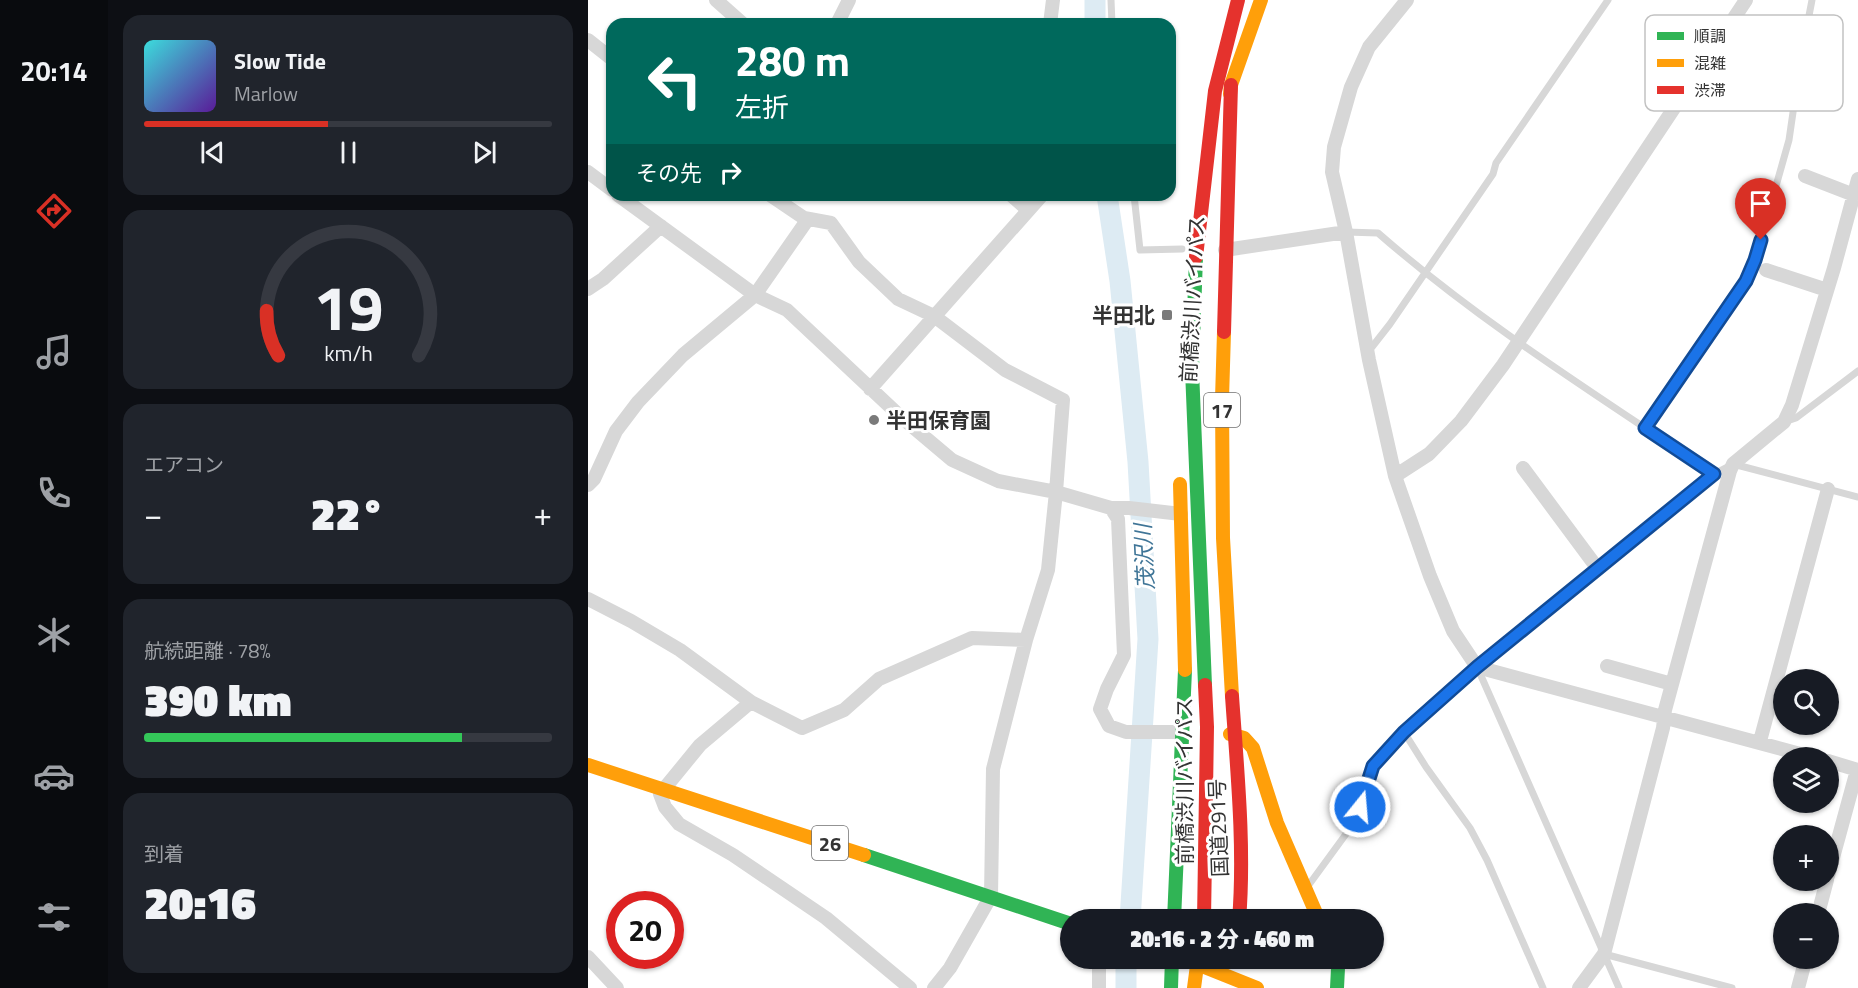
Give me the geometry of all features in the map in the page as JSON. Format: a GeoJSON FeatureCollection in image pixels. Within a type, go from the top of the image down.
{"type":"FeatureCollection","features":[{"type":"Feature","properties":{"kind":"main road"},"geometry":{"type":"LineString","coordinates":[[1221,61],[1228,0]]}},
{"type":"Feature","properties":{"kind":"main road","name":"前橋渋川バイパス"},"geometry":{"type":"LineString","coordinates":[[1204,909],[1207,727],[1192,370],[1195,267],[1215,91],[1238,0]]}},
{"type":"Feature","properties":{"kind":"main road","name":"前橋渋川バイパス"},"geometry":{"type":"LineString","coordinates":[[1210,322],[1219,189],[1231,85],[1261,0]]}},
{"type":"Feature","properties":{"kind":"main road","name":"17"},"geometry":{"type":"LineString","coordinates":[[1231,85],[1222,399],[1223,538],[1232,735]]}},
{"type":"Feature","properties":{"kind":"main road","name":"17"},"geometry":{"type":"LineString","coordinates":[[1182,254],[1195,171],[1215,91]]}},
{"type":"Feature","properties":{"kind":"main road","name":"前橋渋川バイパス"},"geometry":{"type":"LineString","coordinates":[[1203,606],[1208,424]]}},
{"type":"Feature","properties":{"kind":"main road"},"geometry":{"type":"LineString","coordinates":[[1174,909],[1185,664],[1179,471]]}},
{"type":"Feature","properties":{"kind":"main road"},"geometry":{"type":"LineString","coordinates":[[1232,735],[1248,740],[1253,748],[1277,823],[1313,909]]}},
{"type":"Feature","properties":{"kind":"main road","name":"国道291号"},"geometry":{"type":"LineString","coordinates":[[1232,735],[1240,909]]}},
{"type":"Feature","properties":{"kind":"main road","name":"26"},"geometry":{"type":"LineString","coordinates":[[588,765],[1060,920]]}},
{"type":"Feature","properties":{"kind":"main road"},"geometry":{"type":"LineString","coordinates":[[1171,988],[1172,969]]}},
{"type":"Feature","properties":{"kind":"main road"},"geometry":{"type":"LineString","coordinates":[[1194,988],[1197,969]]}},
{"type":"Feature","properties":{"kind":"main road"},"geometry":{"type":"LineString","coordinates":[[1208,969],[1257,988]]}},
{"type":"Feature","properties":{"kind":"main road"},"geometry":{"type":"LineString","coordinates":[[1337,988],[1338,969]]}},
{"type":"Feature","properties":{"kind":"street"},"geometry":{"type":"LineString","coordinates":[[716,0],[736,18]]}},
{"type":"Feature","properties":{"kind":"street"},"geometry":{"type":"LineString","coordinates":[[840,18],[849,0]]}},
{"type":"Feature","properties":{"kind":"street"},"geometry":{"type":"LineString","coordinates":[[1051,18],[1053,0]]}},
{"type":"Feature","properties":{"kind":"street"},"geometry":{"type":"LineString","coordinates":[[1407,0],[1369,47],[1351,87],[1334,147],[1332,172],[1395,476],[1430,576],[1453,631],[1477,667],[1779,747]]}},
{"type":"Feature","properties":{"kind":"street"},"geometry":{"type":"LineString","coordinates":[[1736,15],[1746,0]]}},
{"type":"Feature","properties":{"kind":"street"},"geometry":{"type":"LineString","coordinates":[[588,40],[606,54]]}},
{"type":"Feature","properties":{"kind":"street"},"geometry":{"type":"LineString","coordinates":[[1395,476],[1429,454],[1461,421],[1519,342],[1672,111]]}},
{"type":"Feature","properties":{"kind":"street"},"geometry":{"type":"LineString","coordinates":[[588,172],[606,186]]}},
{"type":"Feature","properties":{"kind":"street"},"geometry":{"type":"LineString","coordinates":[[1804,176],[1854,195]]}},
{"type":"Feature","properties":{"kind":"street"},"geometry":{"type":"LineString","coordinates":[[1580,988],[1604,954],[1672,684],[1733,464],[1784,422],[1792,405],[1858,179]]}},
{"type":"Feature","properties":{"kind":"street"},"geometry":{"type":"LineString","coordinates":[[626,201],[755,295],[788,310],[870,389],[952,460],[998,481],[1056,492],[1111,508],[1181,514]]}},
{"type":"Feature","properties":{"kind":"street"},"geometry":{"type":"LineString","coordinates":[[779,201],[804,218],[831,223],[859,262],[898,299],[934,316],[1005,370],[1063,400],[1048,570],[1026,640],[993,769],[991,896],[950,968],[934,988]]}},
{"type":"Feature","properties":{"kind":"street"},"geometry":{"type":"LineString","coordinates":[[1018,201],[1028,210]]}},
{"type":"Feature","properties":{"kind":"street"},"geometry":{"type":"LineString","coordinates":[[870,389],[1036,201]]}},
{"type":"Feature","properties":{"kind":"street"},"geometry":{"type":"LineString","coordinates":[[588,485],[594,479],[616,431],[638,402],[683,355],[755,295],[808,219]]}},
{"type":"Feature","properties":{"kind":"street"},"geometry":{"type":"LineString","coordinates":[[588,289],[603,279],[660,226]]}},
{"type":"Feature","properties":{"kind":"street"},"geometry":{"type":"LineString","coordinates":[[1225,250],[1346,232]]}},
{"type":"Feature","properties":{"kind":"street"},"geometry":{"type":"LineString","coordinates":[[1766,270],[1827,290]]}},
{"type":"Feature","properties":{"kind":"street"},"geometry":{"type":"LineString","coordinates":[[1523,468],[1598,569]]}},
{"type":"Feature","properties":{"kind":"street"},"geometry":{"type":"LineString","coordinates":[[1760,741],[1828,489]]}},
{"type":"Feature","properties":{"kind":"street"},"geometry":{"type":"LineString","coordinates":[[1111,508],[1118,519],[1124,655],[1100,709],[1109,726],[1126,732],[1182,733]]}},
{"type":"Feature","properties":{"kind":"street"},"geometry":{"type":"LineString","coordinates":[[590,603],[631,621],[680,650],[751,702],[802,728],[844,710],[879,679],[972,638],[1026,640]]}},
{"type":"Feature","properties":{"kind":"street"},"geometry":{"type":"LineString","coordinates":[[1607,666],[1672,684]]}},
{"type":"Feature","properties":{"kind":"street"},"geometry":{"type":"LineString","coordinates":[[751,702],[700,745],[660,794],[665,807],[679,824],[696,836],[719,846],[826,918],[910,988]]}},
{"type":"Feature","properties":{"kind":"street"},"geometry":{"type":"LineString","coordinates":[[1839,764],[1858,769],[1839,837]]}},
{"type":"Feature","properties":{"kind":"street"},"geometry":{"type":"LineString","coordinates":[[588,957],[617,988]]}},
{"type":"Feature","properties":{"kind":"street"},"geometry":{"type":"LineString","coordinates":[[1099,969],[1099,988]]}},
{"type":"Feature","properties":{"kind":"street"},"geometry":{"type":"LineString","coordinates":[[1798,988],[1803,969]]}},
{"type":"Feature","properties":{"kind":"lane"},"geometry":{"type":"LineString","coordinates":[[1111,0],[1112,18]]}},
{"type":"Feature","properties":{"kind":"lane"},"geometry":{"type":"LineString","coordinates":[[1367,348],[1372,347],[1390,324],[1493,174],[1496,163],[1608,0]]}},
{"type":"Feature","properties":{"kind":"lane"},"geometry":{"type":"LineString","coordinates":[[1809,15],[1812,0]]}},
{"type":"Feature","properties":{"kind":"lane"},"geometry":{"type":"LineString","coordinates":[[1645,428],[1746,281],[1755,260],[1789,140],[1793,111]]}},
{"type":"Feature","properties":{"kind":"lane"},"geometry":{"type":"LineString","coordinates":[[1135,201],[1140,250],[1182,254]]}},
{"type":"Feature","properties":{"kind":"lane"},"geometry":{"type":"LineString","coordinates":[[1346,232],[1378,233],[1424,273],[1519,342],[1714,474]]}},
{"type":"Feature","properties":{"kind":"lane"},"geometry":{"type":"LineString","coordinates":[[1784,422],[1796,417],[1858,371]]}},
{"type":"Feature","properties":{"kind":"lane"},"geometry":{"type":"LineString","coordinates":[[1305,890],[1360,807],[1373,766],[1404,732],[1477,667],[1714,474],[1733,464],[1858,497]]}},
{"type":"Feature","properties":{"kind":"lane"},"geometry":{"type":"LineString","coordinates":[[1477,667],[1619,988]]}},
{"type":"Feature","properties":{"kind":"lane"},"geometry":{"type":"LineString","coordinates":[[1404,732],[1470,828],[1487,860],[1543,988]]}},
{"type":"Feature","properties":{"kind":"lane"},"geometry":{"type":"LineString","coordinates":[[1604,954],[1732,988]]}},
{"type":"Feature","properties":{"kind":"waterway","name":"茂沢川"},"geometry":{"type":"LineString","coordinates":[[1095,0],[1095,18]]}},
{"type":"Feature","properties":{"kind":"waterway","name":"茂沢川"},"geometry":{"type":"LineString","coordinates":[[1108,201],[1120,281],[1138,462],[1148,639],[1131,909]]}},
{"type":"Feature","properties":{"kind":"waterway","name":"茂沢川"},"geometry":{"type":"LineString","coordinates":[[1126,969],[1126,988]]}},
{"type":"Feature","properties":{"kind":"traffic: fast"},"geometry":{"type":"LineString","coordinates":[[1196,257],[1192,370],[1205,685]]}},
{"type":"Feature","properties":{"kind":"traffic: fast"},"geometry":{"type":"LineString","coordinates":[[1174,909],[1185,670]]}},
{"type":"Feature","properties":{"kind":"traffic: fast"},"geometry":{"type":"LineString","coordinates":[[864,855],[1060,920]]}},
{"type":"Feature","properties":{"kind":"traffic: fast"},"geometry":{"type":"LineString","coordinates":[[1171,988],[1172,969]]}},
{"type":"Feature","properties":{"kind":"traffic: fast"},"geometry":{"type":"LineString","coordinates":[[1337,988],[1338,969]]}},
{"type":"Feature","properties":{"kind":"traffic: slow"},"geometry":{"type":"LineString","coordinates":[[1230,94],[1231,85],[1261,0]]}},
{"type":"Feature","properties":{"kind":"traffic: slow"},"geometry":{"type":"LineString","coordinates":[[1224,332],[1223,538],[1232,696]]}},
{"type":"Feature","properties":{"kind":"traffic: slow"},"geometry":{"type":"LineString","coordinates":[[1180,484],[1185,670]]}},
{"type":"Feature","properties":{"kind":"traffic: slow"},"geometry":{"type":"LineString","coordinates":[[1230,734],[1244,738],[1253,748],[1277,823],[1314,909]]}},
{"type":"Feature","properties":{"kind":"traffic: slow"},"geometry":{"type":"LineString","coordinates":[[588,765],[864,855]]}},
{"type":"Feature","properties":{"kind":"traffic: slow"},"geometry":{"type":"LineString","coordinates":[[1194,988],[1197,969]]}},
{"type":"Feature","properties":{"kind":"traffic: slow"},"geometry":{"type":"LineString","coordinates":[[1210,969],[1257,988]]}},
{"type":"Feature","properties":{"kind":"traffic: jam"},"geometry":{"type":"LineString","coordinates":[[1196,257],[1215,91],[1238,0]]}},
{"type":"Feature","properties":{"kind":"traffic: jam"},"geometry":{"type":"LineString","coordinates":[[1224,332],[1231,85]]}},
{"type":"Feature","properties":{"kind":"traffic: jam"},"geometry":{"type":"LineString","coordinates":[[1204,909],[1207,727],[1205,685]]}},
{"type":"Feature","properties":{"kind":"traffic: jam"},"geometry":{"type":"LineString","coordinates":[[1232,696],[1241,836],[1240,909]]}},
{"type":"Feature","properties":{"kind":"place","name":"半田北"},"geometry":{"type":"Point","coordinates":[1167,315]}},
{"type":"Feature","properties":{"kind":"place","name":"半田保育園"},"geometry":{"type":"Point","coordinates":[874,420]}},
{"type":"Feature","properties":{"kind":"route"},"geometry":{"type":"LineString","coordinates":[[1360,807],[1373,766],[1404,732],[1477,667],[1714,474],[1645,428],[1746,281],[1761,240]]}}]}
